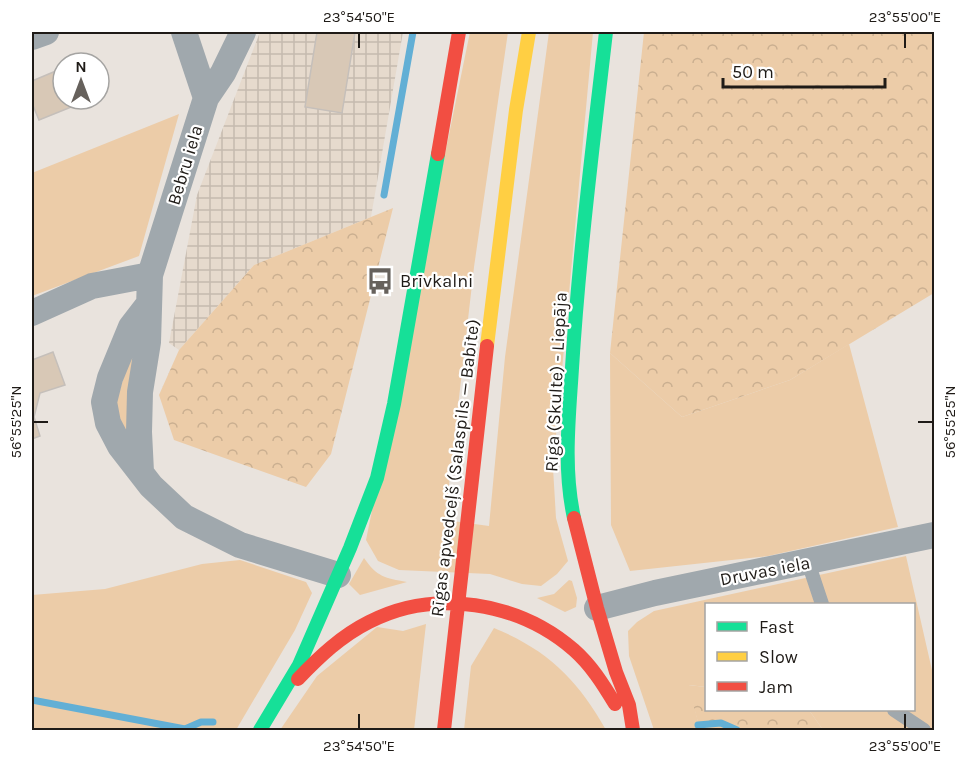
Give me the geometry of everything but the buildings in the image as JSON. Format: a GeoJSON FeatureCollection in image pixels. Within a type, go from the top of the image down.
{"type":"FeatureCollection","features":[{"type":"Feature","properties":{"kind":"highway","name":"Rīga (Skulte) - Liepāja"},"geometry":{"type":"LineString","coordinates":[[260,730],[299,665],[377,478],[386,441],[459,32]]}},
{"type":"Feature","properties":{"kind":"highway","name":"Rīgas apvedceļš (Salaspils — Babīte)"},"geometry":{"type":"LineString","coordinates":[[444,730],[466,523],[515,121],[529,32]]}},
{"type":"Feature","properties":{"kind":"highway","name":"Rīga (Skulte) - Liepāja"},"geometry":{"type":"LineString","coordinates":[[606,32],[579,287],[567,455],[572,510],[597,608],[616,672],[629,705],[632,729]]}},
{"type":"Feature","properties":{"kind":"highway","name":"Rīga (Skulte) - Liepāja"},"geometry":{"type":"LineString","coordinates":[[280,698],[314,662],[356,629],[381,616],[421,604],[485,605],[516,614],[569,645],[599,677],[632,729]]}},
{"type":"Feature","properties":{"kind":"street"},"geometry":{"type":"LineString","coordinates":[[32,38],[46,32]]}},
{"type":"Feature","properties":{"kind":"street"},"geometry":{"type":"LineString","coordinates":[[184,32],[206,98]]}},
{"type":"Feature","properties":{"kind":"street","name":"Bebru iela"},"geometry":{"type":"LineString","coordinates":[[141,472],[140,392],[148,342],[150,275],[206,98],[223,73],[243,32]]}},
{"type":"Feature","properties":{"kind":"street"},"geometry":{"type":"LineString","coordinates":[[32,313],[92,286],[150,275]]}},
{"type":"Feature","properties":{"kind":"street"},"geometry":{"type":"LineString","coordinates":[[148,305],[131,327],[110,378],[104,402],[108,423],[120,446],[151,486],[184,517],[240,545],[338,575]]}},
{"type":"Feature","properties":{"kind":"street","name":"Druvas iela"},"geometry":{"type":"LineString","coordinates":[[597,608],[655,593],[934,535]]}},
{"type":"Feature","properties":{"kind":"lane"},"geometry":{"type":"LineString","coordinates":[[808,562],[822,603]]}},
{"type":"Feature","properties":{"kind":"lane"},"geometry":{"type":"LineString","coordinates":[[896,711],[924,730]]}},
{"type":"Feature","properties":{"kind":"shaded area"},"geometry":{"type":"Polygon","coordinates":[[[260,32],[403,32],[371,217],[254,265],[179,350],[169,343],[197,195],[260,32]]]}},
{"type":"Feature","properties":{"kind":"green space"},"geometry":{"type":"Polygon","coordinates":[[[470,32],[508,32],[474,267],[445,520],[489,526],[505,357],[549,32],[593,32],[553,468],[556,518],[568,561],[557,574],[541,586],[522,584],[490,574],[399,570],[378,561],[366,540],[470,32]]]}},
{"type":"Feature","properties":{"kind":"green space"},"geometry":{"type":"Polygon","coordinates":[[[644,32],[934,32],[934,293],[790,380],[682,417],[610,353],[644,32]]]}},
{"type":"Feature","properties":{"kind":"green space"},"geometry":{"type":"Polygon","coordinates":[[[179,114],[139,256],[32,296],[32,173],[179,114]]]}},
{"type":"Feature","properties":{"kind":"green space"},"geometry":{"type":"Polygon","coordinates":[[[393,208],[331,454],[306,487],[174,440],[159,395],[179,350],[254,265],[393,208]]]}},
{"type":"Feature","properties":{"kind":"green space"},"geometry":{"type":"Polygon","coordinates":[[[849,344],[898,527],[768,556],[630,571],[611,525],[610,353],[682,417],[790,380],[849,344]]]}},
{"type":"Feature","properties":{"kind":"green space"},"geometry":{"type":"Polygon","coordinates":[[[133,346],[135,359],[131,445],[113,413],[133,346]]]}},
{"type":"Feature","properties":{"kind":"green space"},"geometry":{"type":"Polygon","coordinates":[[[906,556],[934,679],[934,730],[823,730],[810,711],[915,711],[915,603],[705,603],[705,687],[689,685],[700,730],[654,730],[629,656],[628,631],[654,611],[906,556]]]}},
{"type":"Feature","properties":{"kind":"green space"},"geometry":{"type":"Polygon","coordinates":[[[364,558],[382,576],[407,582],[360,595],[349,584],[364,558]]]}},
{"type":"Feature","properties":{"kind":"green space"},"geometry":{"type":"Polygon","coordinates":[[[240,560],[306,582],[312,593],[295,630],[236,730],[32,730],[32,595],[105,589],[202,564],[240,560]]]}},
{"type":"Feature","properties":{"kind":"green space"},"geometry":{"type":"Polygon","coordinates":[[[569,580],[572,581],[577,598],[576,607],[565,612],[537,598],[554,594],[569,580]]]}},
{"type":"Feature","properties":{"kind":"green space"},"geometry":{"type":"Polygon","coordinates":[[[426,624],[414,730],[280,730],[317,676],[377,627],[403,631],[426,624]]]}},
{"type":"Feature","properties":{"kind":"green space"},"geometry":{"type":"Polygon","coordinates":[[[494,628],[530,646],[560,668],[584,696],[606,730],[464,730],[471,666],[494,628]]]}},
{"type":"Feature","properties":{"kind":"green space"},"geometry":{"type":"Polygon","coordinates":[[[688,685],[705,687],[705,711],[810,711],[823,730],[700,730],[688,685]]]}},
{"type":"Feature","properties":{"kind":"waterway"},"geometry":{"type":"LineString","coordinates":[[384,195],[413,32]]}},
{"type":"Feature","properties":{"kind":"waterway"},"geometry":{"type":"LineString","coordinates":[[32,700],[185,729],[201,722],[213,722]]}},
{"type":"Feature","properties":{"kind":"waterway"},"geometry":{"type":"LineString","coordinates":[[698,725],[721,723],[737,730]]}},
{"type":"Feature","properties":{"kind":"traffic: fast"},"geometry":{"type":"LineString","coordinates":[[574,518],[569,480],[568,443],[575,326],[582,242],[606,32]]}},
{"type":"Feature","properties":{"kind":"traffic: fast"},"geometry":{"type":"LineString","coordinates":[[260,730],[299,665],[350,548],[377,478],[394,404],[438,154]]}},
{"type":"Feature","properties":{"kind":"traffic: slow"},"geometry":{"type":"LineString","coordinates":[[487,346],[516,110],[529,32]]}},
{"type":"Feature","properties":{"kind":"traffic: jam"},"geometry":{"type":"LineString","coordinates":[[438,154],[459,32]]}},
{"type":"Feature","properties":{"kind":"traffic: jam"},"geometry":{"type":"LineString","coordinates":[[444,730],[487,346]]}},
{"type":"Feature","properties":{"kind":"traffic: jam"},"geometry":{"type":"LineString","coordinates":[[574,518],[597,608],[616,672],[629,705],[633,730]]}},
{"type":"Feature","properties":{"kind":"traffic: jam"},"geometry":{"type":"LineString","coordinates":[[298,679],[340,640],[369,622],[394,611],[421,605],[448,603],[475,605],[502,611],[552,634],[586,662],[615,704]]}},
{"type":"Feature","properties":{"kind":"place","name":"Brīvkalni"},"geometry":{"type":"Point","coordinates":[380,281]}}]}
